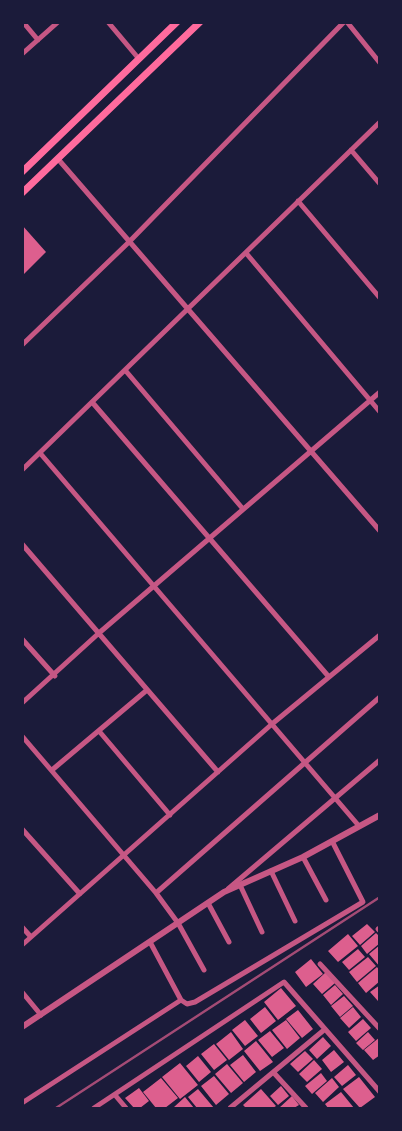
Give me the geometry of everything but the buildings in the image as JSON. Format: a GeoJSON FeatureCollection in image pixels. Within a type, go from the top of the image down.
{"type":"FeatureCollection","features":[{"type":"Feature","properties":{"kind":"main road"},"geometry":{"type":"LineString","coordinates":[[22,172],[177,22]]}},
{"type":"Feature","properties":{"kind":"main road"},"geometry":{"type":"LineString","coordinates":[[22,194],[200,22]]}},
{"type":"Feature","properties":{"kind":"street"},"geometry":{"type":"LineString","coordinates":[[23,22],[38,40]]}},
{"type":"Feature","properties":{"kind":"street"},"geometry":{"type":"LineString","coordinates":[[22,54],[58,22]]}},
{"type":"Feature","properties":{"kind":"street"},"geometry":{"type":"LineString","coordinates":[[108,22],[139,59]]}},
{"type":"Feature","properties":{"kind":"street"},"geometry":{"type":"LineString","coordinates":[[22,345],[129,242],[346,22],[380,62]]}},
{"type":"Feature","properties":{"kind":"street"},"geometry":{"type":"LineString","coordinates":[[22,470],[380,122]]}},
{"type":"Feature","properties":{"kind":"street"},"geometry":{"type":"LineString","coordinates":[[351,150],[380,184]]}},
{"type":"Feature","properties":{"kind":"street"},"geometry":{"type":"LineString","coordinates":[[58,159],[380,531]]}},
{"type":"Feature","properties":{"kind":"street"},"geometry":{"type":"LineString","coordinates":[[298,201],[380,298]]}},
{"type":"Feature","properties":{"kind":"street"},"geometry":{"type":"LineString","coordinates":[[246,253],[380,412]]}},
{"type":"Feature","properties":{"kind":"street"},"geometry":{"type":"LineString","coordinates":[[125,370],[243,509]]}},
{"type":"Feature","properties":{"kind":"street"},"geometry":{"type":"LineString","coordinates":[[22,703],[55,676],[99,633],[380,392]]}},
{"type":"Feature","properties":{"kind":"street"},"geometry":{"type":"LineString","coordinates":[[92,402],[329,677]]}},
{"type":"Feature","properties":{"kind":"street"},"geometry":{"type":"LineString","coordinates":[[40,453],[359,826]]}},
{"type":"Feature","properties":{"kind":"street"},"geometry":{"type":"LineString","coordinates":[[22,544],[218,772]]}},
{"type":"Feature","properties":{"kind":"street"},"geometry":{"type":"LineString","coordinates":[[22,945],[272,724],[380,635]]}},
{"type":"Feature","properties":{"kind":"street"},"geometry":{"type":"LineString","coordinates":[[22,639],[55,676]]}},
{"type":"Feature","properties":{"kind":"street"},"geometry":{"type":"LineString","coordinates":[[52,770],[147,690]]}},
{"type":"Feature","properties":{"kind":"street"},"geometry":{"type":"LineString","coordinates":[[156,893],[380,697]]}},
{"type":"Feature","properties":{"kind":"street"},"geometry":{"type":"LineString","coordinates":[[99,731],[170,815]]}},
{"type":"Feature","properties":{"kind":"street"},"geometry":{"type":"LineString","coordinates":[[22,736],[125,854],[156,893],[178,922],[204,970]]}},
{"type":"Feature","properties":{"kind":"street"},"geometry":{"type":"LineString","coordinates":[[22,1027],[224,892],[380,760]]}},
{"type":"Feature","properties":{"kind":"street"},"geometry":{"type":"LineString","coordinates":[[224,892],[303,857],[380,815]]}},
{"type":"Feature","properties":{"kind":"street"},"geometry":{"type":"LineString","coordinates":[[22,829],[80,894]]}},
{"type":"Feature","properties":{"kind":"street"},"geometry":{"type":"LineString","coordinates":[[150,942],[181,1000],[187,1004],[195,1002],[363,902],[332,841]]}},
{"type":"Feature","properties":{"kind":"street"},"geometry":{"type":"LineString","coordinates":[[303,857],[326,900]]}},
{"type":"Feature","properties":{"kind":"street"},"geometry":{"type":"LineString","coordinates":[[271,871],[295,921]]}},
{"type":"Feature","properties":{"kind":"street"},"geometry":{"type":"LineString","coordinates":[[240,885],[262,932]]}},
{"type":"Feature","properties":{"kind":"street"},"geometry":{"type":"LineString","coordinates":[[208,902],[229,942]]}},
{"type":"Feature","properties":{"kind":"street"},"geometry":{"type":"LineString","coordinates":[[22,927],[31,937]]}},
{"type":"Feature","properties":{"kind":"street"},"geometry":{"type":"LineString","coordinates":[[320,964],[380,1030]]}},
{"type":"Feature","properties":{"kind":"street"},"geometry":{"type":"LineString","coordinates":[[94,1108],[284,982],[380,1092]]}},
{"type":"Feature","properties":{"kind":"street"},"geometry":{"type":"LineString","coordinates":[[22,992],[41,1014]]}},
{"type":"Feature","properties":{"kind":"street"},"geometry":{"type":"LineString","coordinates":[[22,1103],[181,1000]]}},
{"type":"Feature","properties":{"kind":"street"},"geometry":{"type":"LineString","coordinates":[[230,1108],[274,1074],[324,1030]]}},
{"type":"Feature","properties":{"kind":"street"},"geometry":{"type":"LineString","coordinates":[[274,1074],[306,1108]]}},
{"type":"Feature","properties":{"kind":"street"},"geometry":{"type":"LineString","coordinates":[[115,1095],[126,1108]]}},
{"type":"Feature","properties":{"kind":"railway"},"geometry":{"type":"LineString","coordinates":[[56,1108],[380,897]]}}]}
